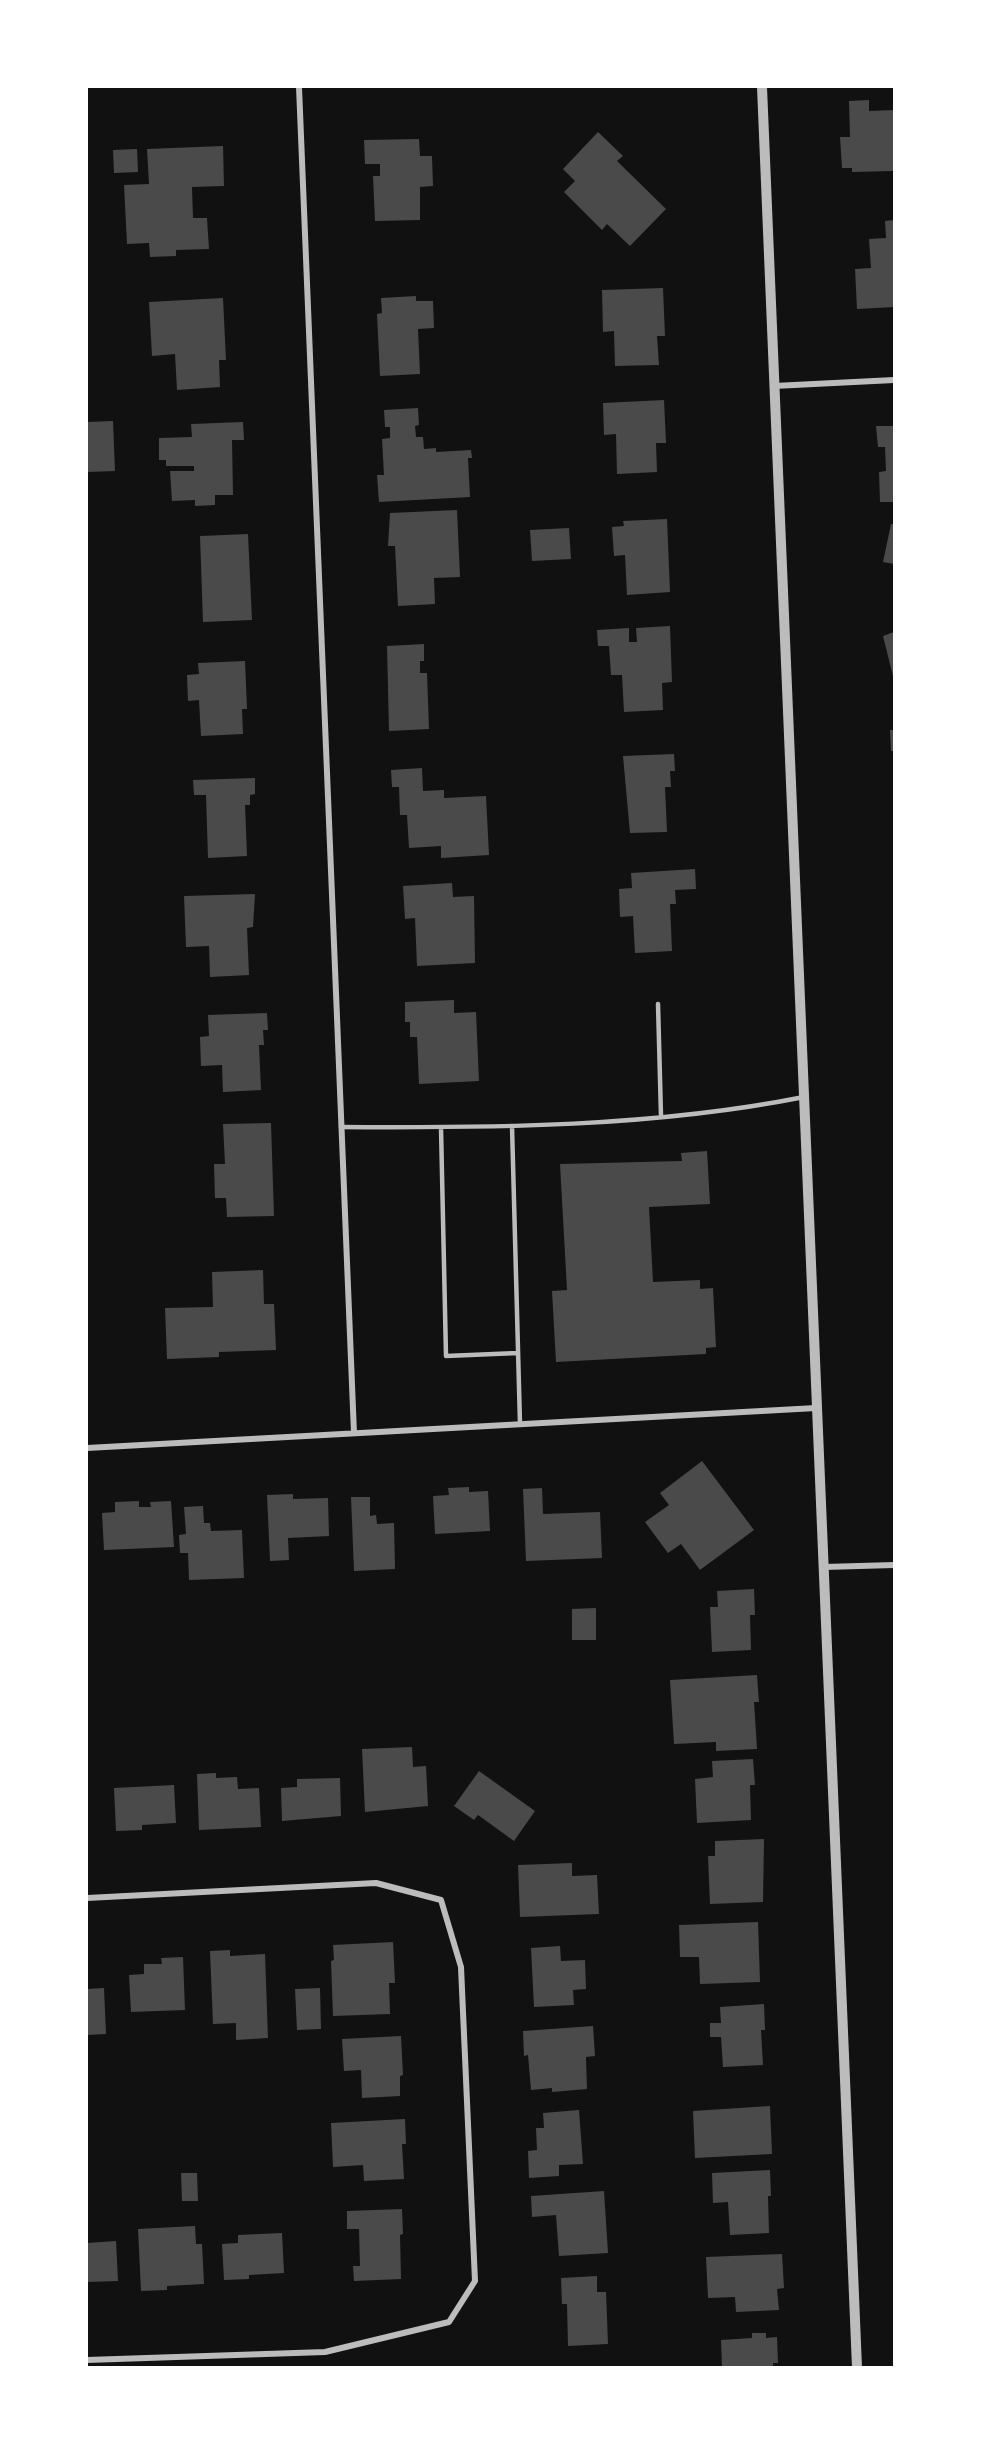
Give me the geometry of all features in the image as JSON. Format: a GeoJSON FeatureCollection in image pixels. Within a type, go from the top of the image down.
{"type":"FeatureCollection","features":[{"type":"Feature","properties":{"kind":"street"},"geometry":{"type":"LineString","coordinates":[[299,87],[354,1433]]}},
{"type":"Feature","properties":{"kind":"street"},"geometry":{"type":"LineString","coordinates":[[762,87],[857,2367]]}},
{"type":"Feature","properties":{"kind":"street"},"geometry":{"type":"LineString","coordinates":[[774,386],[894,380]]}},
{"type":"Feature","properties":{"kind":"street"},"geometry":{"type":"LineString","coordinates":[[87,1448],[816,1408]]}},
{"type":"Feature","properties":{"kind":"street"},"geometry":{"type":"LineString","coordinates":[[824,1567],[894,1565]]}},
{"type":"Feature","properties":{"kind":"street"},"geometry":{"type":"LineString","coordinates":[[87,1898],[376,1883],[441,1900],[461,1967],[475,2281],[449,2322],[325,2352],[87,2360]]}},
{"type":"Feature","properties":{"kind":"lane"},"geometry":{"type":"LineString","coordinates":[[658,1005],[661,1116]]}},
{"type":"Feature","properties":{"kind":"lane"},"geometry":{"type":"LineString","coordinates":[[341,1127],[512,1126],[750,1108],[804,1097]]}},
{"type":"Feature","properties":{"kind":"lane"},"geometry":{"type":"LineString","coordinates":[[512,1126],[520,1424]]}},
{"type":"Feature","properties":{"kind":"lane"},"geometry":{"type":"LineString","coordinates":[[441,1128],[446,1356],[518,1353]]}},
{"type":"Feature","properties":{"kind":"building"},"geometry":{"type":"Polygon","coordinates":[[[869,100],[869,111],[894,110],[894,171],[852,172],[852,168],[842,168],[840,137],[850,137],[849,101],[869,100]]]}},
{"type":"Feature","properties":{"kind":"building"},"geometry":{"type":"Polygon","coordinates":[[[598,132],[623,156],[617,161],[666,209],[630,246],[607,224],[602,230],[564,192],[575,181],[563,169],[598,132]]]}},
{"type":"Feature","properties":{"kind":"building"},"geometry":{"type":"Polygon","coordinates":[[[419,139],[420,156],[432,156],[433,186],[420,187],[420,220],[375,221],[373,176],[380,176],[380,164],[365,164],[364,140],[419,139]]]}},
{"type":"Feature","properties":{"kind":"building"},"geometry":{"type":"Polygon","coordinates":[[[223,146],[224,186],[192,187],[193,218],[207,218],[209,249],[176,250],[176,256],[150,257],[149,243],[127,244],[124,185],[149,184],[147,149],[223,146]]]}},
{"type":"Feature","properties":{"kind":"building"},"geometry":{"type":"Polygon","coordinates":[[[137,149],[138,172],[114,173],[113,150],[137,149]]]}},
{"type":"Feature","properties":{"kind":"building"},"geometry":{"type":"Polygon","coordinates":[[[894,220],[894,307],[857,309],[855,269],[871,268],[869,239],[886,238],[885,221],[894,220]]]}},
{"type":"Feature","properties":{"kind":"building"},"geometry":{"type":"Polygon","coordinates":[[[663,288],[665,336],[657,336],[659,365],[615,366],[614,331],[603,332],[602,290],[663,288]]]}},
{"type":"Feature","properties":{"kind":"building"},"geometry":{"type":"Polygon","coordinates":[[[416,296],[416,301],[433,301],[434,328],[418,329],[420,374],[380,376],[377,314],[382,313],[381,298],[416,296]]]}},
{"type":"Feature","properties":{"kind":"building"},"geometry":{"type":"Polygon","coordinates":[[[223,298],[226,360],[219,360],[220,387],[177,390],[175,354],[152,356],[149,302],[223,298]]]}},
{"type":"Feature","properties":{"kind":"building"},"geometry":{"type":"Polygon","coordinates":[[[664,400],[666,443],[656,443],[657,472],[617,474],[616,434],[604,435],[603,403],[664,400]]]}},
{"type":"Feature","properties":{"kind":"building"},"geometry":{"type":"Polygon","coordinates":[[[418,408],[419,425],[415,426],[416,437],[423,437],[424,449],[436,448],[436,452],[471,450],[472,458],[468,458],[470,497],[379,502],[377,475],[384,475],[382,439],[390,438],[390,427],[385,427],[384,410],[418,408]]]}},
{"type":"Feature","properties":{"kind":"building"},"geometry":{"type":"Polygon","coordinates":[[[113,421],[115,471],[87,472],[87,422],[113,421]]]}},
{"type":"Feature","properties":{"kind":"building"},"geometry":{"type":"Polygon","coordinates":[[[243,422],[244,440],[232,440],[233,495],[215,495],[215,505],[195,506],[195,500],[172,501],[170,471],[194,471],[194,466],[166,466],[166,460],[159,460],[159,438],[192,437],[191,424],[243,422]]]}},
{"type":"Feature","properties":{"kind":"building"},"geometry":{"type":"Polygon","coordinates":[[[876,426],[894,426],[894,502],[880,502],[879,472],[886,471],[885,447],[878,447],[876,426]]]}},
{"type":"Feature","properties":{"kind":"building"},"geometry":{"type":"Polygon","coordinates":[[[457,510],[460,577],[434,578],[435,604],[398,606],[395,546],[388,546],[390,513],[457,510]]]}},
{"type":"Feature","properties":{"kind":"building"},"geometry":{"type":"Polygon","coordinates":[[[667,519],[670,592],[627,595],[625,555],[614,556],[612,527],[624,526],[623,521],[667,519]]]}},
{"type":"Feature","properties":{"kind":"building"},"geometry":{"type":"Polygon","coordinates":[[[891,524],[894,524],[894,564],[883,562],[891,524]]]}},
{"type":"Feature","properties":{"kind":"building"},"geometry":{"type":"Polygon","coordinates":[[[569,528],[571,559],[532,561],[530,530],[569,528]]]}},
{"type":"Feature","properties":{"kind":"building"},"geometry":{"type":"Polygon","coordinates":[[[248,534],[252,620],[203,622],[200,536],[248,534]]]}},
{"type":"Feature","properties":{"kind":"building"},"geometry":{"type":"Polygon","coordinates":[[[670,626],[672,682],[662,683],[663,710],[624,712],[622,675],[611,675],[609,646],[598,646],[597,630],[629,628],[629,642],[637,642],[636,628],[670,626]]]}},
{"type":"Feature","properties":{"kind":"building"},"geometry":{"type":"Polygon","coordinates":[[[894,632],[894,675],[893,676],[883,636],[894,632]]]}},
{"type":"Feature","properties":{"kind":"building"},"geometry":{"type":"Polygon","coordinates":[[[424,644],[424,661],[420,661],[420,673],[427,673],[429,729],[389,731],[387,646],[424,644]]]}},
{"type":"Feature","properties":{"kind":"building"},"geometry":{"type":"Polygon","coordinates":[[[245,661],[247,709],[242,709],[243,734],[201,736],[199,700],[188,701],[187,675],[199,674],[198,663],[245,661]]]}},
{"type":"Feature","properties":{"kind":"building"},"geometry":{"type":"Polygon","coordinates":[[[890,730],[894,730],[894,751],[891,751],[890,730]]]}},
{"type":"Feature","properties":{"kind":"building"},"geometry":{"type":"Polygon","coordinates":[[[674,754],[675,771],[670,771],[671,787],[665,787],[667,832],[630,833],[623,756],[674,754]]]}},
{"type":"Feature","properties":{"kind":"building"},"geometry":{"type":"Polygon","coordinates":[[[422,768],[423,791],[444,790],[444,798],[486,796],[489,855],[441,858],[441,846],[409,848],[407,815],[400,815],[399,787],[392,787],[391,770],[422,768]]]}},
{"type":"Feature","properties":{"kind":"building"},"geometry":{"type":"Polygon","coordinates":[[[255,778],[255,794],[250,795],[250,805],[245,805],[247,856],[208,858],[206,795],[194,795],[193,780],[255,778]]]}},
{"type":"Feature","properties":{"kind":"building"},"geometry":{"type":"Polygon","coordinates":[[[695,869],[696,889],[675,890],[676,904],[670,904],[672,951],[635,953],[633,916],[620,917],[619,889],[632,888],[631,873],[695,869]]]}},
{"type":"Feature","properties":{"kind":"building"},"geometry":{"type":"Polygon","coordinates":[[[452,883],[453,897],[474,896],[475,963],[417,966],[415,918],[405,919],[403,886],[452,883]]]}},
{"type":"Feature","properties":{"kind":"building"},"geometry":{"type":"Polygon","coordinates":[[[255,894],[253,927],[247,928],[249,975],[210,977],[209,946],[186,947],[184,896],[255,894]]]}},
{"type":"Feature","properties":{"kind":"building"},"geometry":{"type":"Polygon","coordinates":[[[454,1000],[454,1013],[476,1012],[479,1081],[419,1084],[417,1037],[410,1037],[410,1022],[405,1022],[405,1002],[454,1000]]]}},
{"type":"Feature","properties":{"kind":"building"},"geometry":{"type":"Polygon","coordinates":[[[267,1013],[268,1030],[263,1030],[264,1045],[259,1045],[261,1090],[223,1092],[222,1065],[201,1066],[200,1037],[209,1036],[208,1015],[267,1013]]]}},
{"type":"Feature","properties":{"kind":"building"},"geometry":{"type":"Polygon","coordinates":[[[271,1123],[274,1216],[227,1217],[226,1198],[215,1198],[214,1164],[225,1164],[223,1124],[271,1123]]]}},
{"type":"Feature","properties":{"kind":"building"},"geometry":{"type":"Polygon","coordinates":[[[707,1151],[710,1204],[649,1207],[653,1282],[700,1280],[700,1289],[713,1288],[716,1347],[706,1348],[706,1354],[556,1362],[552,1291],[567,1290],[560,1164],[682,1161],[681,1153],[707,1151]]]}},
{"type":"Feature","properties":{"kind":"building"},"geometry":{"type":"Polygon","coordinates":[[[263,1270],[264,1304],[274,1304],[276,1350],[219,1352],[219,1357],[167,1359],[165,1308],[213,1307],[212,1272],[263,1270]]]}},
{"type":"Feature","properties":{"kind":"building"},"geometry":{"type":"Polygon","coordinates":[[[702,1461],[754,1530],[700,1570],[681,1544],[668,1553],[645,1522],[669,1505],[660,1493],[702,1461]]]}},
{"type":"Feature","properties":{"kind":"building"},"geometry":{"type":"Polygon","coordinates":[[[469,1487],[469,1492],[488,1491],[490,1531],[435,1534],[433,1496],[449,1495],[448,1488],[469,1487]]]}},
{"type":"Feature","properties":{"kind":"building"},"geometry":{"type":"Polygon","coordinates":[[[542,1488],[543,1514],[600,1512],[602,1558],[526,1561],[523,1489],[542,1488]]]}},
{"type":"Feature","properties":{"kind":"building"},"geometry":{"type":"Polygon","coordinates":[[[293,1494],[293,1499],[328,1498],[329,1536],[288,1538],[289,1560],[270,1561],[267,1495],[293,1494]]]}},
{"type":"Feature","properties":{"kind":"building"},"geometry":{"type":"Polygon","coordinates":[[[351,1497],[370,1497],[370,1516],[376,1515],[377,1524],[394,1523],[395,1569],[354,1571],[351,1497]]]}},
{"type":"Feature","properties":{"kind":"building"},"geometry":{"type":"Polygon","coordinates":[[[139,1501],[139,1507],[151,1507],[150,1502],[171,1501],[174,1547],[104,1550],[102,1513],[115,1512],[115,1502],[139,1501]]]}},
{"type":"Feature","properties":{"kind":"building"},"geometry":{"type":"Polygon","coordinates":[[[203,1506],[204,1523],[210,1523],[211,1531],[242,1530],[244,1578],[189,1580],[188,1553],[180,1553],[179,1535],[186,1534],[184,1507],[203,1506]]]}},
{"type":"Feature","properties":{"kind":"building"},"geometry":{"type":"Polygon","coordinates":[[[754,1589],[755,1615],[750,1615],[751,1650],[712,1652],[710,1607],[718,1607],[717,1591],[754,1589]]]}},
{"type":"Feature","properties":{"kind":"building"},"geometry":{"type":"Polygon","coordinates":[[[596,1608],[596,1640],[572,1640],[572,1609],[596,1608]]]}},
{"type":"Feature","properties":{"kind":"building"},"geometry":{"type":"Polygon","coordinates":[[[757,1675],[759,1702],[754,1702],[757,1749],[716,1751],[716,1742],[674,1744],[670,1680],[757,1675]]]}},
{"type":"Feature","properties":{"kind":"building"},"geometry":{"type":"Polygon","coordinates":[[[412,1747],[413,1767],[426,1766],[428,1806],[365,1812],[362,1749],[412,1747]]]}},
{"type":"Feature","properties":{"kind":"building"},"geometry":{"type":"Polygon","coordinates":[[[753,1759],[755,1785],[750,1785],[751,1820],[697,1823],[695,1779],[713,1777],[712,1761],[753,1759]]]}},
{"type":"Feature","properties":{"kind":"building"},"geometry":{"type":"Polygon","coordinates":[[[479,1771],[535,1811],[514,1841],[478,1815],[474,1820],[454,1806],[479,1771]]]}},
{"type":"Feature","properties":{"kind":"building"},"geometry":{"type":"Polygon","coordinates":[[[216,1773],[216,1778],[237,1777],[238,1789],[259,1788],[261,1827],[199,1830],[197,1774],[216,1773]]]}},
{"type":"Feature","properties":{"kind":"building"},"geometry":{"type":"Polygon","coordinates":[[[340,1778],[341,1816],[282,1821],[281,1788],[297,1787],[297,1779],[340,1778]]]}},
{"type":"Feature","properties":{"kind":"building"},"geometry":{"type":"Polygon","coordinates":[[[174,1785],[176,1823],[142,1825],[142,1830],[116,1831],[114,1788],[174,1785]]]}},
{"type":"Feature","properties":{"kind":"building"},"geometry":{"type":"Polygon","coordinates":[[[764,1839],[763,1902],[710,1904],[708,1856],[715,1856],[715,1841],[764,1839]]]}},
{"type":"Feature","properties":{"kind":"building"},"geometry":{"type":"Polygon","coordinates":[[[572,1863],[572,1876],[597,1875],[599,1914],[520,1917],[518,1865],[572,1863]]]}},
{"type":"Feature","properties":{"kind":"building"},"geometry":{"type":"Polygon","coordinates":[[[758,1922],[760,1982],[700,1984],[699,1957],[680,1957],[679,1925],[758,1922]]]}},
{"type":"Feature","properties":{"kind":"building"},"geometry":{"type":"Polygon","coordinates":[[[393,1942],[395,1983],[389,1983],[390,2014],[333,2016],[331,1961],[334,1960],[333,1945],[393,1942]]]}},
{"type":"Feature","properties":{"kind":"building"},"geometry":{"type":"Polygon","coordinates":[[[560,1946],[561,1961],[585,1960],[586,1989],[573,1990],[574,2005],[534,2007],[531,1948],[560,1946]]]}},
{"type":"Feature","properties":{"kind":"building"},"geometry":{"type":"Polygon","coordinates":[[[230,1950],[230,1956],[265,1954],[268,2038],[236,2040],[236,2023],[213,2024],[210,1951],[230,1950]]]}},
{"type":"Feature","properties":{"kind":"building"},"geometry":{"type":"Polygon","coordinates":[[[183,1957],[185,2010],[131,2012],[129,1975],[144,1974],[144,1964],[162,1964],[161,1958],[183,1957]]]}},
{"type":"Feature","properties":{"kind":"building"},"geometry":{"type":"Polygon","coordinates":[[[104,1988],[106,2034],[87,2035],[87,1989],[104,1988]]]}},
{"type":"Feature","properties":{"kind":"building"},"geometry":{"type":"Polygon","coordinates":[[[320,1988],[321,2029],[297,2030],[295,1989],[320,1988]]]}},
{"type":"Feature","properties":{"kind":"building"},"geometry":{"type":"Polygon","coordinates":[[[764,2004],[765,2030],[761,2030],[763,2065],[723,2067],[721,2037],[710,2037],[710,2023],[721,2023],[720,2007],[764,2004]]]}},
{"type":"Feature","properties":{"kind":"building"},"geometry":{"type":"Polygon","coordinates":[[[593,2026],[595,2056],[586,2057],[587,2089],[552,2092],[552,2088],[531,2090],[528,2055],[524,2056],[523,2031],[593,2026]]]}},
{"type":"Feature","properties":{"kind":"building"},"geometry":{"type":"Polygon","coordinates":[[[401,2036],[403,2075],[400,2076],[400,2096],[362,2098],[361,2070],[344,2071],[342,2039],[401,2036]]]}},
{"type":"Feature","properties":{"kind":"building"},"geometry":{"type":"Polygon","coordinates":[[[770,2106],[772,2154],[695,2158],[693,2111],[770,2106]]]}},
{"type":"Feature","properties":{"kind":"building"},"geometry":{"type":"Polygon","coordinates":[[[579,2110],[583,2164],[559,2165],[559,2176],[529,2178],[528,2151],[537,2150],[536,2128],[544,2128],[543,2113],[579,2110]]]}},
{"type":"Feature","properties":{"kind":"building"},"geometry":{"type":"Polygon","coordinates":[[[405,2119],[406,2144],[402,2144],[404,2179],[364,2181],[363,2165],[333,2167],[331,2123],[405,2119]]]}},
{"type":"Feature","properties":{"kind":"building"},"geometry":{"type":"Polygon","coordinates":[[[770,2170],[769,2233],[730,2235],[728,2202],[713,2203],[712,2173],[770,2170]]]}},
{"type":"Feature","properties":{"kind":"building"},"geometry":{"type":"Polygon","coordinates":[[[181,2173],[197,2173],[198,2201],[182,2201],[181,2173]]]}},
{"type":"Feature","properties":{"kind":"building"},"geometry":{"type":"Polygon","coordinates":[[[604,2191],[608,2253],[559,2256],[556,2215],[532,2217],[531,2196],[604,2191]]]}},
{"type":"Feature","properties":{"kind":"building"},"geometry":{"type":"Polygon","coordinates":[[[402,2209],[401,2279],[354,2281],[353,2266],[360,2266],[359,2229],[347,2229],[347,2211],[402,2209]]]}},
{"type":"Feature","properties":{"kind":"building"},"geometry":{"type":"Polygon","coordinates":[[[195,2226],[196,2244],[202,2244],[204,2284],[167,2286],[167,2290],[141,2291],[138,2229],[195,2226]]]}},
{"type":"Feature","properties":{"kind":"building"},"geometry":{"type":"Polygon","coordinates":[[[282,2233],[284,2273],[249,2275],[249,2279],[224,2280],[222,2244],[238,2243],[238,2235],[282,2233]]]}},
{"type":"Feature","properties":{"kind":"building"},"geometry":{"type":"Polygon","coordinates":[[[116,2241],[118,2281],[87,2282],[87,2243],[116,2241]]]}},
{"type":"Feature","properties":{"kind":"building"},"geometry":{"type":"Polygon","coordinates":[[[782,2254],[784,2288],[777,2289],[779,2310],[736,2312],[735,2297],[708,2298],[706,2257],[782,2254]]]}},
{"type":"Feature","properties":{"kind":"building"},"geometry":{"type":"Polygon","coordinates":[[[597,2276],[597,2292],[606,2292],[608,2344],[568,2346],[567,2304],[562,2304],[561,2278],[597,2276]]]}},
{"type":"Feature","properties":{"kind":"building"},"geometry":{"type":"Polygon","coordinates":[[[752,2333],[766,2333],[766,2338],[777,2337],[778,2363],[773,2363],[773,2367],[722,2367],[721,2340],[752,2338],[752,2333]]]}}]}
